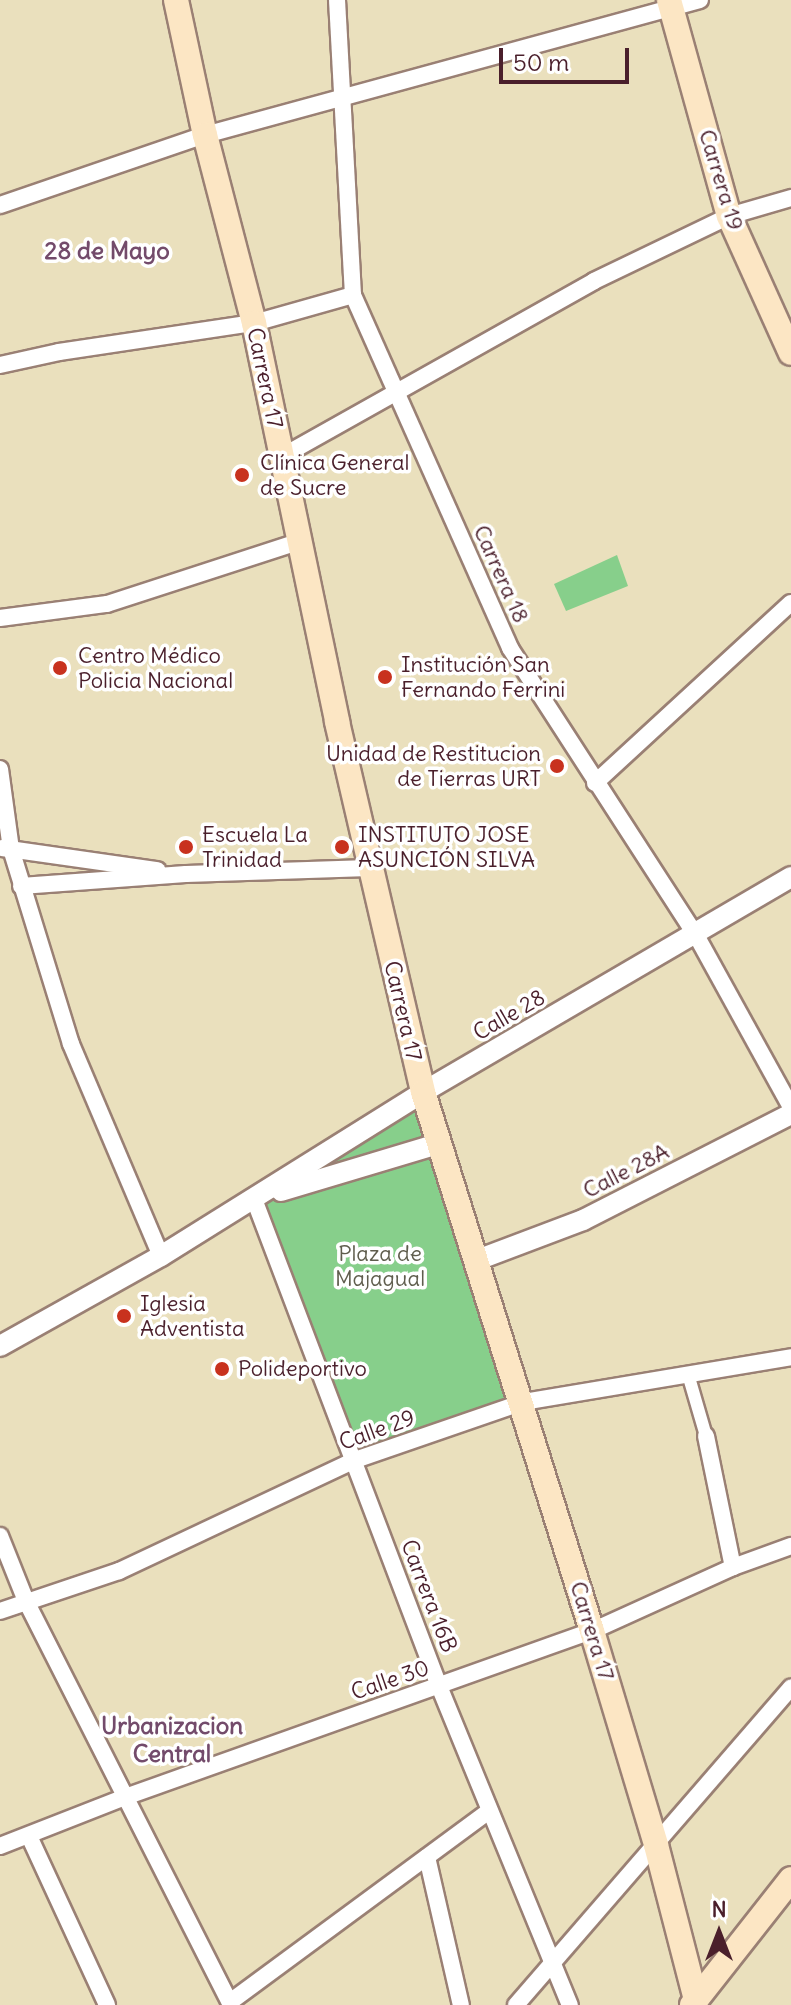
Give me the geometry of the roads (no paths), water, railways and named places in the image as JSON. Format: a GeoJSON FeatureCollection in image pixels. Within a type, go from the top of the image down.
{"type":"FeatureCollection","features":[{"type":"Feature","properties":{"kind":"main road","name":"Carrera 17"},"geometry":{"type":"LineString","coordinates":[[176,0],[205,135],[254,323],[369,868],[423,1092],[523,1402],[656,1845],[695,2003]]}},
{"type":"Feature","properties":{"kind":"main road","name":"Carrera 19"},"geometry":{"type":"LineString","coordinates":[[670,5],[729,216],[791,353]]}},
{"type":"Feature","properties":{"kind":"main road"},"geometry":{"type":"LineString","coordinates":[[695,2003],[791,1879]]}},
{"type":"Feature","properties":{"kind":"street","name":"Carrera 18"},"geometry":{"type":"LineString","coordinates":[[337,0],[353,295],[510,648],[696,935],[791,1107]]}},
{"type":"Feature","properties":{"kind":"street"},"geometry":{"type":"LineString","coordinates":[[0,205],[205,135],[670,5],[700,0]]}},
{"type":"Feature","properties":{"kind":"street"},"geometry":{"type":"LineString","coordinates":[[281,457],[594,281],[729,216],[791,198]]}},
{"type":"Feature","properties":{"kind":"street"},"geometry":{"type":"LineString","coordinates":[[0,365],[59,352],[254,323],[353,295]]}},
{"type":"Feature","properties":{"kind":"street"},"geometry":{"type":"LineString","coordinates":[[0,618],[107,604],[298,542]]}},
{"type":"Feature","properties":{"kind":"street"},"geometry":{"type":"LineString","coordinates":[[595,783],[791,603]]}},
{"type":"Feature","properties":{"kind":"street"},"geometry":{"type":"LineString","coordinates":[[0,769],[5,848],[21,886],[71,1044],[161,1256]]}},
{"type":"Feature","properties":{"kind":"street"},"geometry":{"type":"LineString","coordinates":[[5,848],[186,874]]}},
{"type":"Feature","properties":{"kind":"street"},"geometry":{"type":"LineString","coordinates":[[21,886],[186,874],[369,868]]}},
{"type":"Feature","properties":{"kind":"street","name":"Calle 28"},"geometry":{"type":"LineString","coordinates":[[0,1346],[161,1256],[423,1092],[791,877]]}},
{"type":"Feature","properties":{"kind":"street","name":"Calle 28A"},"geometry":{"type":"LineString","coordinates":[[477,1260],[583,1220],[791,1114]]}},
{"type":"Feature","properties":{"kind":"street","name":"Calle 28"},"geometry":{"type":"LineString","coordinates":[[254,1199],[438,1144]]}},
{"type":"Feature","properties":{"kind":"street","name":"Carrera 16B"},"geometry":{"type":"LineString","coordinates":[[254,1199],[439,1686],[570,2005]]}},
{"type":"Feature","properties":{"kind":"street","name":"Calle 29"},"geometry":{"type":"LineString","coordinates":[[0,1611],[134,1564],[355,1460],[523,1402],[791,1357]]}},
{"type":"Feature","properties":{"kind":"street"},"geometry":{"type":"LineString","coordinates":[[688,1374],[706,1436],[733,1567]]}},
{"type":"Feature","properties":{"kind":"street"},"geometry":{"type":"LineString","coordinates":[[0,1536],[26,1601],[231,2004],[489,1811]]}},
{"type":"Feature","properties":{"kind":"street","name":"Calle 30"},"geometry":{"type":"LineString","coordinates":[[0,1846],[125,1797],[592,1631],[733,1567],[791,1546]]}},
{"type":"Feature","properties":{"kind":"street"},"geometry":{"type":"LineString","coordinates":[[516,2005],[791,1688]]}},
{"type":"Feature","properties":{"kind":"street"},"geometry":{"type":"LineString","coordinates":[[29,1836],[107,2005]]}},
{"type":"Feature","properties":{"kind":"street"},"geometry":{"type":"LineString","coordinates":[[427,1857],[461,2005]]}},
{"type":"Feature","properties":{"kind":"place","name":"Clínica General de Sucre"},"geometry":{"type":"Point","coordinates":[242,475]}},
{"type":"Feature","properties":{"kind":"place","name":"Centro Médico Policia Nacional"},"geometry":{"type":"Point","coordinates":[60,668]}},
{"type":"Feature","properties":{"kind":"place","name":"Institución San Fernando Ferrini"},"geometry":{"type":"Point","coordinates":[385,677]}},
{"type":"Feature","properties":{"kind":"place","name":"Unidad de Restitucion de Tierras URT"},"geometry":{"type":"Point","coordinates":[557,766]}},
{"type":"Feature","properties":{"kind":"place","name":"Escuela La Trinidad"},"geometry":{"type":"Point","coordinates":[186,847]}},
{"type":"Feature","properties":{"kind":"place","name":"INSTITUTO JOSE ASUNCIÓN SILVA"},"geometry":{"type":"Point","coordinates":[342,847]}},
{"type":"Feature","properties":{"kind":"place","name":"Iglesia Adventista"},"geometry":{"type":"Point","coordinates":[124,1316]}},
{"type":"Feature","properties":{"kind":"place","name":"Polideportivo"},"geometry":{"type":"Point","coordinates":[222,1369]}},
{"type":"Feature","properties":{"kind":"district","name":"28 de Mayo"},"geometry":{"type":"Point","coordinates":[107,251]}},
{"type":"Feature","properties":{"kind":"district","name":"Urbanizacion Central"},"geometry":{"type":"Point","coordinates":[172,1740]}},
{"type":"Feature","properties":{"kind":"park label","name":"Plaza de Majagual"},"geometry":{"type":"Point","coordinates":[380,1266]}}]}
